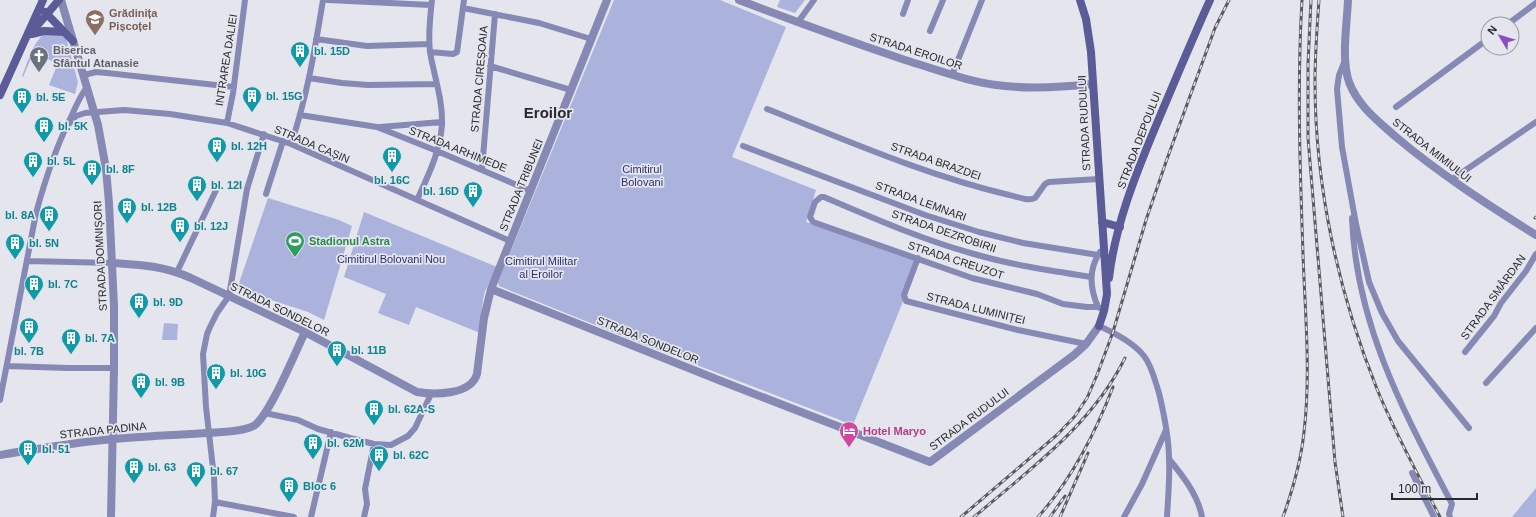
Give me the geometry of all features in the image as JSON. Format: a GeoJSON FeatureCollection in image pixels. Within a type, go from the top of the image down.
{"type":"FeatureCollection","features":[{"type":"Feature","properties":{"kind":"main road","name":"STRADA RUDULUI"},"geometry":{"type":"LineString","coordinates":[[1080,0],[1085,13],[1088,28],[1107,294],[1101,309],[1099,326]]}},
{"type":"Feature","properties":{"kind":"main road","name":"STRADA DEPOULUI"},"geometry":{"type":"LineString","coordinates":[[1107,294],[1112,261],[1120,227],[1142,158],[1210,0]]}},
{"type":"Feature","properties":{"kind":"main road"},"geometry":{"type":"LineString","coordinates":[[43,2],[50,5],[59,1]]}},
{"type":"Feature","properties":{"kind":"main road"},"geometry":{"type":"LineString","coordinates":[[23,42],[59,1]]}},
{"type":"Feature","properties":{"kind":"main road"},"geometry":{"type":"LineString","coordinates":[[43,2],[48,15],[73,41]]}},
{"type":"Feature","properties":{"kind":"main road"},"geometry":{"type":"LineString","coordinates":[[0,95],[23,42],[43,2]]}},
{"type":"Feature","properties":{"kind":"main road"},"geometry":{"type":"LineString","coordinates":[[30,35],[44,30],[64,32]]}},
{"type":"Feature","properties":{"kind":"main road"},"geometry":{"type":"LineString","coordinates":[[1102,222],[1120,227]]}},
{"type":"Feature","properties":{"kind":"street"},"geometry":{"type":"LineString","coordinates":[[64,9],[67,0]]}},
{"type":"Feature","properties":{"kind":"street","name":"INTRAREA DALIEI"},"geometry":{"type":"LineString","coordinates":[[227,122],[234,87],[245,0]]}},
{"type":"Feature","properties":{"kind":"street"},"geometry":{"type":"LineString","coordinates":[[290,144],[300,116],[309,78],[323,0]]}},
{"type":"Feature","properties":{"kind":"street"},"geometry":{"type":"LineString","coordinates":[[328,0],[432,3],[429,44],[437,84],[442,122],[437,151],[417,200]]}},
{"type":"Feature","properties":{"kind":"street"},"geometry":{"type":"LineString","coordinates":[[430,52],[453,54],[457,52],[464,0]]}},
{"type":"Feature","properties":{"kind":"street","name":"STRADA TRIBUNEI"},"geometry":{"type":"LineString","coordinates":[[491,289],[607,0]]}},
{"type":"Feature","properties":{"kind":"street","name":"STRADA EROILOR"},"geometry":{"type":"LineString","coordinates":[[739,0],[952,75],[977,81],[1005,86],[1055,87],[1093,84]]}},
{"type":"Feature","properties":{"kind":"street"},"geometry":{"type":"LineString","coordinates":[[798,22],[814,0]]}},
{"type":"Feature","properties":{"kind":"street"},"geometry":{"type":"LineString","coordinates":[[903,14],[908,0]]}},
{"type":"Feature","properties":{"kind":"street"},"geometry":{"type":"LineString","coordinates":[[930,31],[943,0]]}},
{"type":"Feature","properties":{"kind":"street"},"geometry":{"type":"LineString","coordinates":[[952,75],[982,0]]}},
{"type":"Feature","properties":{"kind":"street","name":"STRADA MIMIULUI"},"geometry":{"type":"LineString","coordinates":[[1348,0],[1346,58],[1349,80],[1357,98],[1371,115],[1422,159],[1451,180],[1536,235]]}},
{"type":"Feature","properties":{"kind":"street","name":"STRADA DOMNIȘORI"},"geometry":{"type":"LineString","coordinates":[[59,1],[64,9],[95,112],[106,169],[113,263],[114,368],[111,517]]}},
{"type":"Feature","properties":{"kind":"street"},"geometry":{"type":"LineString","coordinates":[[1519,16],[1536,3]]}},
{"type":"Feature","properties":{"kind":"street"},"geometry":{"type":"LineString","coordinates":[[463,8],[539,23],[591,39]]}},
{"type":"Feature","properties":{"kind":"street","name":"STRADA CIREȘOAIA"},"geometry":{"type":"LineString","coordinates":[[482,169],[495,14]]}},
{"type":"Feature","properties":{"kind":"street"},"geometry":{"type":"LineString","coordinates":[[316,39],[367,46],[429,44]]}},
{"type":"Feature","properties":{"kind":"street"},"geometry":{"type":"LineString","coordinates":[[1396,107],[1480,45]]}},
{"type":"Feature","properties":{"kind":"street"},"geometry":{"type":"LineString","coordinates":[[1346,58],[1341,68],[1337,89],[1342,147],[1351,199],[1368,276],[1382,314],[1398,341],[1469,428]]}},
{"type":"Feature","properties":{"kind":"street"},"geometry":{"type":"LineString","coordinates":[[490,66],[571,90]]}},
{"type":"Feature","properties":{"kind":"street"},"geometry":{"type":"LineString","coordinates":[[84,75],[96,72],[234,87]]}},
{"type":"Feature","properties":{"kind":"street"},"geometry":{"type":"LineString","coordinates":[[309,78],[368,86],[437,84]]}},
{"type":"Feature","properties":{"kind":"street"},"geometry":{"type":"LineString","coordinates":[[0,400],[40,195],[67,126],[87,87]]}},
{"type":"Feature","properties":{"kind":"street","name":"STRADA BRAZDEI"},"geometry":{"type":"LineString","coordinates":[[767,109],[934,174],[1028,199],[1035,198],[1045,184],[1049,182],[1099,179]]}},
{"type":"Feature","properties":{"kind":"street","name":"STRADA CAȘIN"},"geometry":{"type":"LineString","coordinates":[[67,126],[80,114],[95,112],[135,111],[227,122],[283,141],[510,241]]}},
{"type":"Feature","properties":{"kind":"street","name":"STRADA ARHIMEDE"},"geometry":{"type":"LineString","coordinates":[[300,116],[377,127],[442,122]]}},
{"type":"Feature","properties":{"kind":"street"},"geometry":{"type":"LineString","coordinates":[[1451,180],[1536,122]]}},
{"type":"Feature","properties":{"kind":"street","name":"STRADA ARHIMEDE"},"geometry":{"type":"LineString","coordinates":[[377,127],[482,169],[531,191]]}},
{"type":"Feature","properties":{"kind":"street"},"geometry":{"type":"LineString","coordinates":[[213,517],[215,502],[214,477],[206,407],[203,354],[210,327],[217,313],[229,296],[246,188],[264,134]]}},
{"type":"Feature","properties":{"kind":"street"},"geometry":{"type":"LineString","coordinates":[[266,194],[283,141]]}},
{"type":"Feature","properties":{"kind":"street","name":"STRADA LEMNARI"},"geometry":{"type":"LineString","coordinates":[[743,146],[925,215],[979,232],[1023,243],[1098,255]]}},
{"type":"Feature","properties":{"kind":"street"},"geometry":{"type":"LineString","coordinates":[[177,272],[218,186]]}},
{"type":"Feature","properties":{"kind":"street","name":"STRADA DEZROBIRII"},"geometry":{"type":"LineString","coordinates":[[811,220],[810,217],[815,202],[821,197],[915,234],[975,254],[1042,269],[1091,277]]}},
{"type":"Feature","properties":{"kind":"street"},"geometry":{"type":"LineString","coordinates":[[1351,199],[1354,251],[1363,299],[1376,345],[1408,420],[1452,504],[1448,515]]}},
{"type":"Feature","properties":{"kind":"street","name":"STRADA CREUZOT"},"geometry":{"type":"LineString","coordinates":[[811,220],[813,222],[972,278],[1037,294],[1057,303],[1101,309]]}},
{"type":"Feature","properties":{"kind":"street"},"geometry":{"type":"LineString","coordinates":[[1101,309],[1092,291],[1091,277],[1098,255],[1103,247]]}},
{"type":"Feature","properties":{"kind":"street","name":"STRADA SMÂRDAN"},"geometry":{"type":"LineString","coordinates":[[1465,352],[1490,322],[1536,254]]}},
{"type":"Feature","properties":{"kind":"street","name":"STRADA LUMINIȚEI"},"geometry":{"type":"LineString","coordinates":[[918,258],[904,295],[906,301],[1018,330],[1086,344]]}},
{"type":"Feature","properties":{"kind":"street"},"geometry":{"type":"LineString","coordinates":[[27,261],[113,263]]}},
{"type":"Feature","properties":{"kind":"street","name":"STRADA SONDELOR"},"geometry":{"type":"LineString","coordinates":[[113,263],[157,267],[177,272],[305,332],[398,383],[417,392],[431,394],[465,388],[471,385],[475,380],[482,344],[484,318],[491,289],[721,381],[930,462]]}},
{"type":"Feature","properties":{"kind":"street"},"geometry":{"type":"LineString","coordinates":[[1099,326],[1116,334],[1133,345],[1147,360],[1158,389],[1170,459],[1167,517]]}},
{"type":"Feature","properties":{"kind":"street","name":"STRADA RUDULUI"},"geometry":{"type":"LineString","coordinates":[[930,462],[1068,360],[1086,344],[1099,326]]}},
{"type":"Feature","properties":{"kind":"street"},"geometry":{"type":"LineString","coordinates":[[1486,383],[1536,328]]}},
{"type":"Feature","properties":{"kind":"street","name":"STRADA PADINA"},"geometry":{"type":"LineString","coordinates":[[0,455],[54,446],[113,439],[250,428],[259,421],[265,413],[305,332]]}},
{"type":"Feature","properties":{"kind":"street"},"geometry":{"type":"LineString","coordinates":[[7,366],[114,368]]}},
{"type":"Feature","properties":{"kind":"street"},"geometry":{"type":"LineString","coordinates":[[265,413],[298,420],[331,432],[374,444],[391,445],[408,436],[415,428],[431,394]]}},
{"type":"Feature","properties":{"kind":"street"},"geometry":{"type":"LineString","coordinates":[[1124,517],[1142,484],[1166,430]]}},
{"type":"Feature","properties":{"kind":"street"},"geometry":{"type":"LineString","coordinates":[[311,517],[331,432]]}},
{"type":"Feature","properties":{"kind":"street"},"geometry":{"type":"LineString","coordinates":[[364,517],[367,504],[365,489],[374,444]]}},
{"type":"Feature","properties":{"kind":"street"},"geometry":{"type":"LineString","coordinates":[[1170,459],[1192,491],[1201,511],[1202,517]]}},
{"type":"Feature","properties":{"kind":"street"},"geometry":{"type":"LineString","coordinates":[[1412,473],[1434,517]]}},
{"type":"Feature","properties":{"kind":"street"},"geometry":{"type":"LineString","coordinates":[[215,502],[263,514],[294,517]]}},
{"type":"Feature","properties":{"kind":"green space","name":"Cimitirul Bolovani"},"geometry":{"type":"Polygon","coordinates":[[[614,0],[720,0],[786,27],[732,157],[816,190],[806,222],[915,260],[902,304],[853,425],[655,349],[499,286],[498,282],[614,0]]]}},
{"type":"Feature","properties":{"kind":"green space"},"geometry":{"type":"Polygon","coordinates":[[[780,0],[805,0],[795,13],[777,7],[780,0]]]}},
{"type":"Feature","properties":{"kind":"green space"},"geometry":{"type":"Polygon","coordinates":[[[45,33],[62,35],[66,38],[78,82],[75,94],[49,85],[58,63],[33,54],[23,77],[22,76],[34,47],[45,33]]]}},
{"type":"Feature","properties":{"kind":"green space","name":"Stadionul Astra"},"geometry":{"type":"Polygon","coordinates":[[[268,198],[339,220],[352,226],[324,320],[308,312],[237,289],[268,198]]]}},
{"type":"Feature","properties":{"kind":"green space","name":"Cimitirul Bolovani Nou"},"geometry":{"type":"Polygon","coordinates":[[[364,212],[497,267],[485,291],[480,333],[416,307],[409,325],[378,313],[386,294],[344,277],[364,212]]]}},
{"type":"Feature","properties":{"kind":"green space"},"geometry":{"type":"Polygon","coordinates":[[[164,323],[178,324],[177,340],[162,340],[164,323]]]}},
{"type":"Feature","properties":{"kind":"green space"},"geometry":{"type":"Polygon","coordinates":[[[1536,488],[1536,517],[1512,517],[1536,488]]]}},
{"type":"Feature","properties":{"kind":"railway"},"geometry":{"type":"LineString","coordinates":[[961,517],[1058,434],[1075,416],[1087,398],[1113,332],[1146,220],[1167,159],[1215,28],[1229,0]]}},
{"type":"Feature","properties":{"kind":"railway"},"geometry":{"type":"LineString","coordinates":[[1283,517],[1301,454],[1307,388],[1307,343],[1300,127],[1300,32],[1302,0]]}},
{"type":"Feature","properties":{"kind":"railway"},"geometry":{"type":"LineString","coordinates":[[1311,0],[1308,64],[1308,138],[1335,462],[1343,517]]}},
{"type":"Feature","properties":{"kind":"railway"},"geometry":{"type":"LineString","coordinates":[[1319,0],[1315,72],[1316,121],[1324,199],[1340,277],[1363,352],[1377,389],[1399,438],[1440,517]]}},
{"type":"Feature","properties":{"kind":"railway"},"geometry":{"type":"LineString","coordinates":[[974,517],[1037,464],[1077,425],[1111,382],[1125,358]]}},
{"type":"Feature","properties":{"kind":"railway"},"geometry":{"type":"LineString","coordinates":[[1038,517],[1062,487],[1082,455],[1113,387]]}},
{"type":"Feature","properties":{"kind":"railway"},"geometry":{"type":"LineString","coordinates":[[1060,517],[1088,453]]}},
{"type":"Feature","properties":{"kind":"railway"},"geometry":{"type":"LineString","coordinates":[[1050,517],[1065,496]]}},
{"type":"Feature","properties":{"kind":"place","name":"Grădinița Pișcoțel"},"geometry":{"type":"Point","coordinates":[95,36]}},
{"type":"Feature","properties":{"kind":"place","name":"bl. 15D"},"geometry":{"type":"Point","coordinates":[300,68]}},
{"type":"Feature","properties":{"kind":"place","name":"Biserica Sfântul Atanasie"},"geometry":{"type":"Point","coordinates":[39,73]}},
{"type":"Feature","properties":{"kind":"place","name":"bl. 15G"},"geometry":{"type":"Point","coordinates":[252,113]}},
{"type":"Feature","properties":{"kind":"place","name":"bl. 5E"},"geometry":{"type":"Point","coordinates":[22,114]}},
{"type":"Feature","properties":{"kind":"place","name":"bl. 5K"},"geometry":{"type":"Point","coordinates":[44,143]}},
{"type":"Feature","properties":{"kind":"place","name":"bl. 12H"},"geometry":{"type":"Point","coordinates":[217,163]}},
{"type":"Feature","properties":{"kind":"place","name":"bl. 16C"},"geometry":{"type":"Point","coordinates":[392,173]}},
{"type":"Feature","properties":{"kind":"place","name":"bl. 5L"},"geometry":{"type":"Point","coordinates":[33,178]}},
{"type":"Feature","properties":{"kind":"place","name":"bl. 8F"},"geometry":{"type":"Point","coordinates":[92,186]}},
{"type":"Feature","properties":{"kind":"place","name":"bl. 12I"},"geometry":{"type":"Point","coordinates":[197,202]}},
{"type":"Feature","properties":{"kind":"place","name":"bl. 16D"},"geometry":{"type":"Point","coordinates":[473,208]}},
{"type":"Feature","properties":{"kind":"place","name":"bl. 12B"},"geometry":{"type":"Point","coordinates":[127,224]}},
{"type":"Feature","properties":{"kind":"place","name":"bl. 8A"},"geometry":{"type":"Point","coordinates":[49,232]}},
{"type":"Feature","properties":{"kind":"place","name":"bl. 12J"},"geometry":{"type":"Point","coordinates":[180,243]}},
{"type":"Feature","properties":{"kind":"place","name":"Stadionul Astra"},"geometry":{"type":"Point","coordinates":[295,258]}},
{"type":"Feature","properties":{"kind":"place","name":"bl. 5N"},"geometry":{"type":"Point","coordinates":[15,260]}},
{"type":"Feature","properties":{"kind":"place","name":"bl. 7C"},"geometry":{"type":"Point","coordinates":[34,301]}},
{"type":"Feature","properties":{"kind":"place","name":"bl. 9D"},"geometry":{"type":"Point","coordinates":[139,319]}},
{"type":"Feature","properties":{"kind":"place","name":"bl. 7B"},"geometry":{"type":"Point","coordinates":[29,344]}},
{"type":"Feature","properties":{"kind":"place","name":"bl. 7A"},"geometry":{"type":"Point","coordinates":[71,355]}},
{"type":"Feature","properties":{"kind":"place","name":"bl. 11B"},"geometry":{"type":"Point","coordinates":[337,367]}},
{"type":"Feature","properties":{"kind":"place","name":"bl. 10G"},"geometry":{"type":"Point","coordinates":[216,390]}},
{"type":"Feature","properties":{"kind":"place","name":"bl. 9B"},"geometry":{"type":"Point","coordinates":[141,399]}},
{"type":"Feature","properties":{"kind":"place","name":"bl. 62A-S"},"geometry":{"type":"Point","coordinates":[374,426]}},
{"type":"Feature","properties":{"kind":"place","name":"Hotel Maryo"},"geometry":{"type":"Point","coordinates":[849,448]}},
{"type":"Feature","properties":{"kind":"place","name":"bl. 62M"},"geometry":{"type":"Point","coordinates":[313,460]}},
{"type":"Feature","properties":{"kind":"place","name":"bl. 51"},"geometry":{"type":"Point","coordinates":[28,466]}},
{"type":"Feature","properties":{"kind":"place","name":"bl. 62C"},"geometry":{"type":"Point","coordinates":[379,472]}},
{"type":"Feature","properties":{"kind":"place","name":"bl. 63"},"geometry":{"type":"Point","coordinates":[134,484]}},
{"type":"Feature","properties":{"kind":"place","name":"bl. 67"},"geometry":{"type":"Point","coordinates":[196,488]}},
{"type":"Feature","properties":{"kind":"place","name":"Bloc 6"},"geometry":{"type":"Point","coordinates":[289,503]}},
{"type":"Feature","properties":{"kind":"district","name":"Eroilor"},"geometry":{"type":"Point","coordinates":[548,113]}},
{"type":"Feature","properties":{"kind":"park label","name":"Cimitirul Militar al Eroilor"},"geometry":{"type":"Point","coordinates":[541,267]}}]}
